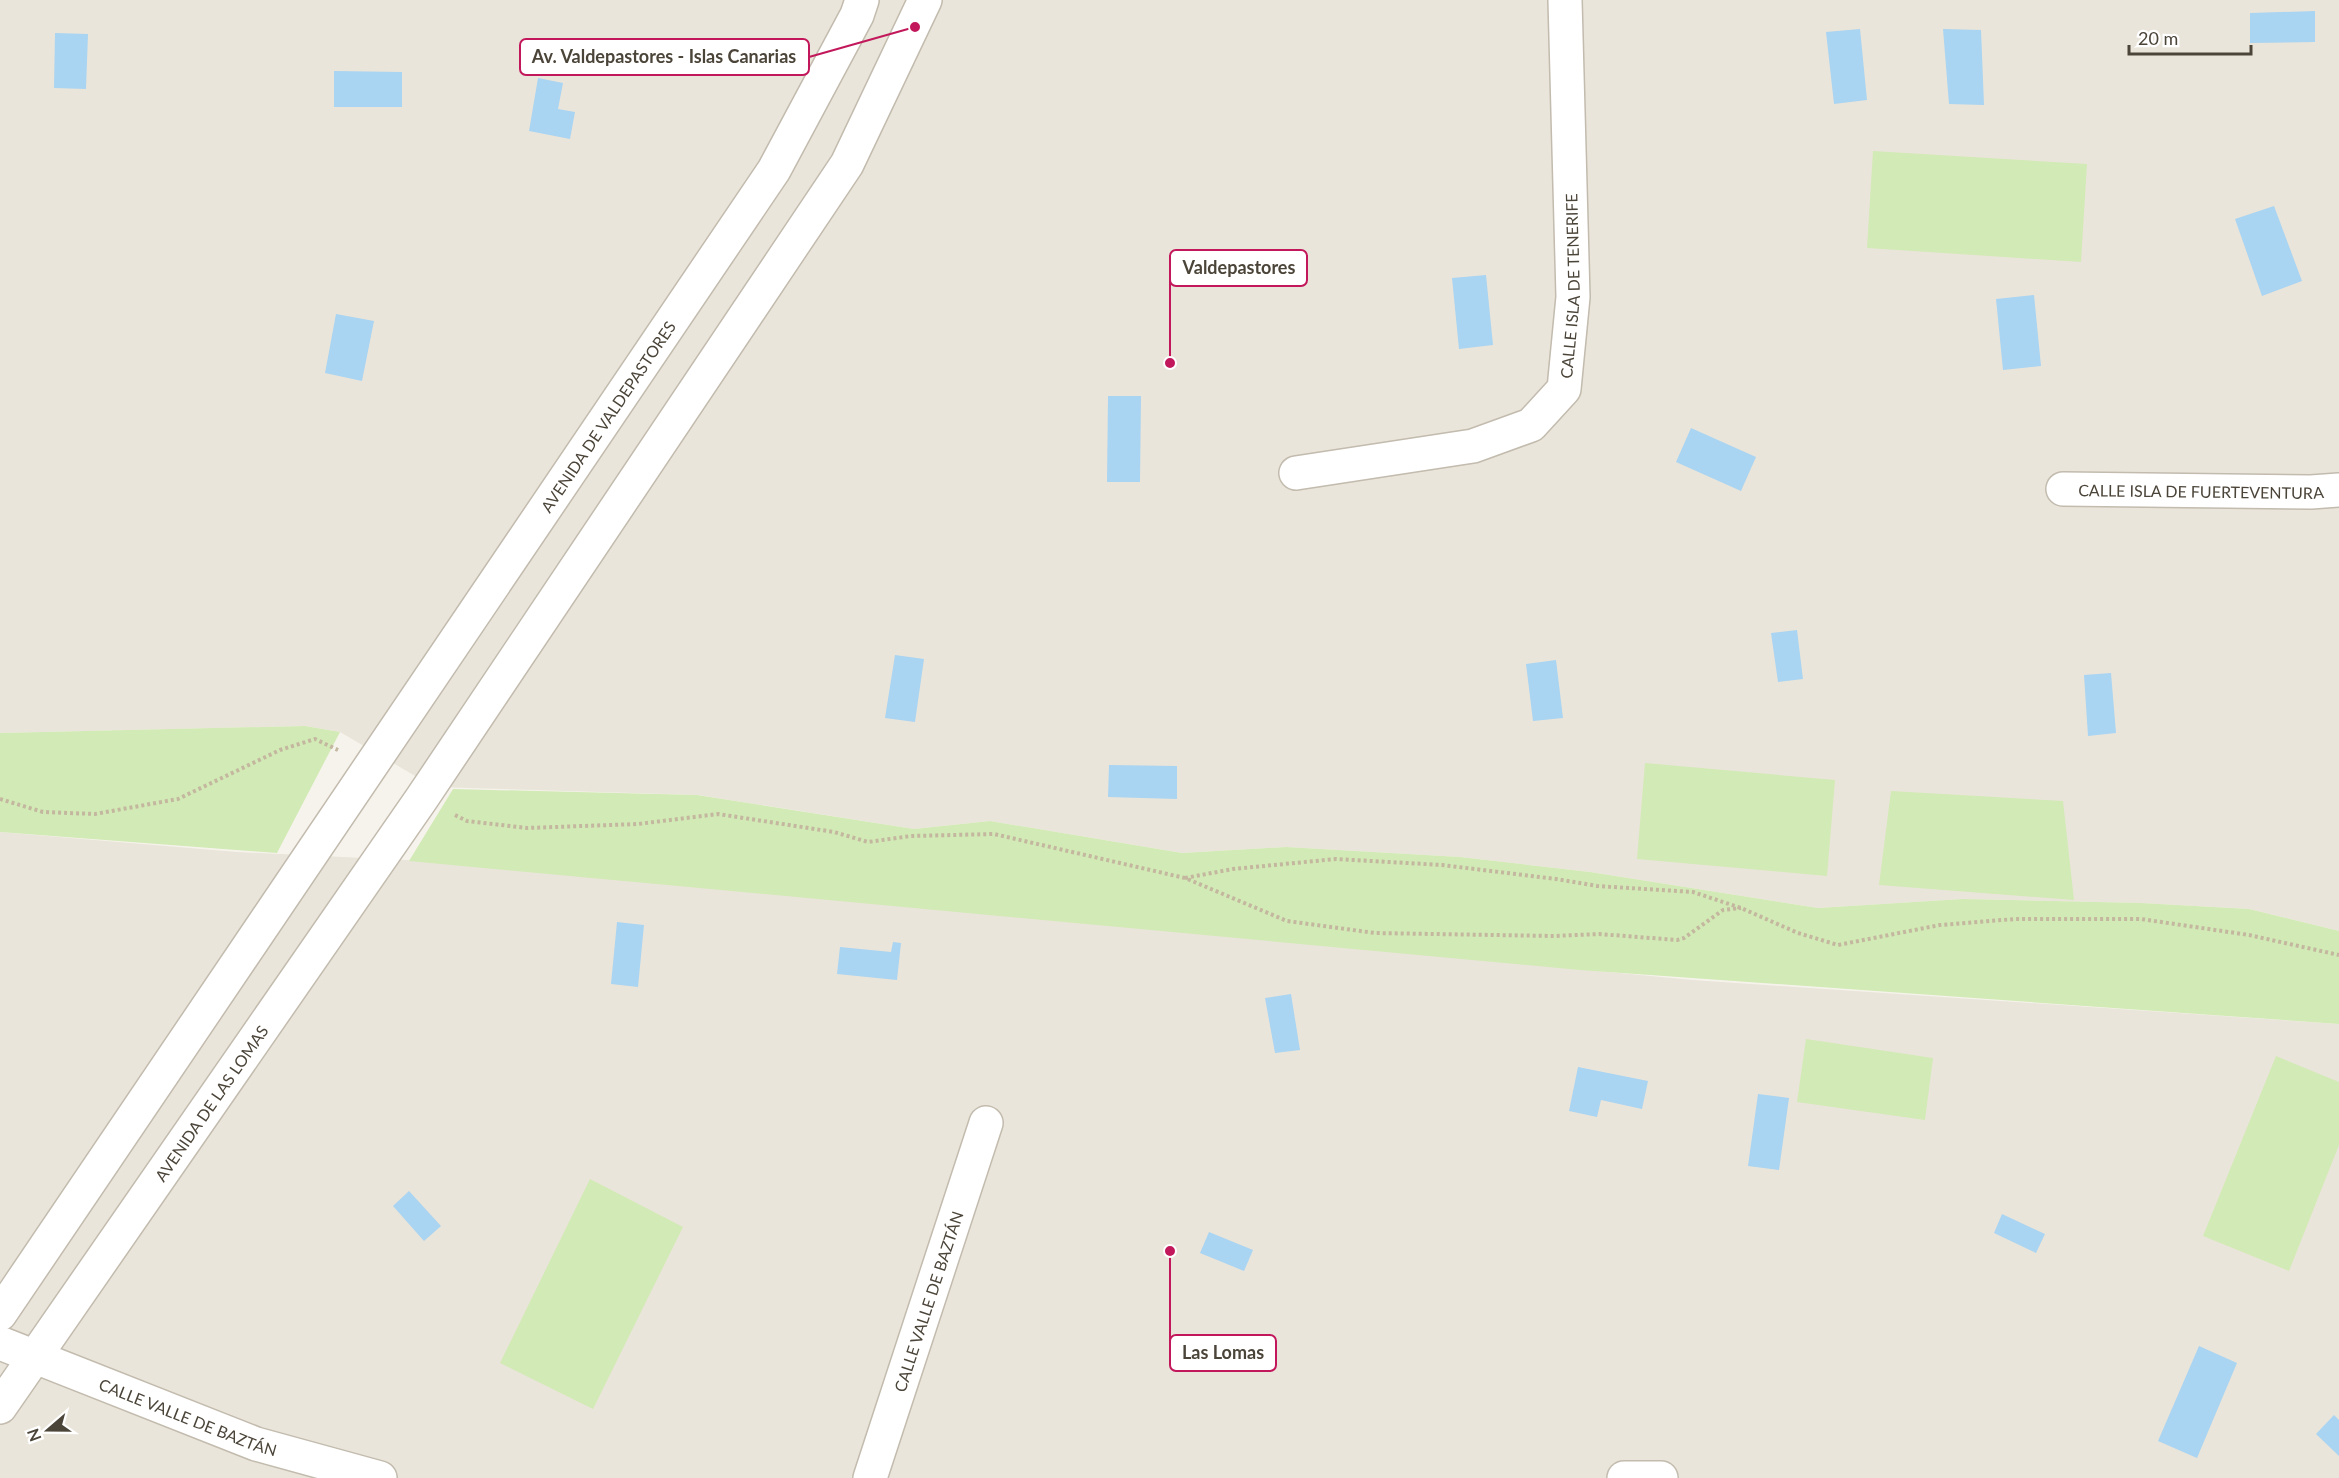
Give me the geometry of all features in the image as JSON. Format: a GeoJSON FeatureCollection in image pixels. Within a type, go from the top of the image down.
{"type":"FeatureCollection","features":[{"type":"Feature","properties":{"kind":"street","name":"AVENIDA DE VALDEPASTORES"},"geometry":{"type":"LineString","coordinates":[[0,1314],[774,170],[857,15],[862,0]]}},
{"type":"Feature","properties":{"kind":"street"},"geometry":{"type":"LineString","coordinates":[[422,798],[847,164],[926,0]]}},
{"type":"Feature","properties":{"kind":"street","name":"CALLE ISLA DE TENERIFE"},"geometry":{"type":"LineString","coordinates":[[1296,473],[1473,446],[1531,425],[1564,389],[1573,297],[1564,0]]}},
{"type":"Feature","properties":{"kind":"street","name":"CALLE ISLA DE FUERTEVENTURA"},"geometry":{"type":"LineString","coordinates":[[2063,489],[2311,492],[2339,490]]}},
{"type":"Feature","properties":{"kind":"street","name":"AVENIDA DE LAS LOMAS"},"geometry":{"type":"LineString","coordinates":[[0,1407],[422,798]]}},
{"type":"Feature","properties":{"kind":"street","name":"CALLE VALLE DE BAZTÁN"},"geometry":{"type":"LineString","coordinates":[[870,1478],[986,1124]]}},
{"type":"Feature","properties":{"kind":"street","name":"CALLE VALLE DE BAZTÁN"},"geometry":{"type":"LineString","coordinates":[[0,1342],[256,1444],[380,1478]]}},
{"type":"Feature","properties":{"kind":"street"},"geometry":{"type":"LineString","coordinates":[[1624,1478],[1661,1478]]}},
{"type":"Feature","properties":{"kind":"path"},"geometry":{"type":"LineString","coordinates":[[0,799],[43,812],[95,814],[178,799],[280,750],[315,739],[369,767]]}},
{"type":"Feature","properties":{"kind":"path"},"geometry":{"type":"LineString","coordinates":[[422,798],[467,821],[527,828],[638,825],[718,814],[834,832],[868,842],[911,836],[994,834],[1185,878],[1287,921],[1375,933],[1554,936],[1599,934],[1677,940],[1684,938],[1723,910],[1741,908]]}},
{"type":"Feature","properties":{"kind":"path"},"geometry":{"type":"LineString","coordinates":[[1185,878],[1233,869],[1336,859],[1442,865],[1597,886],[1693,892],[1741,908],[1798,933],[1838,945],[1940,925],[2015,919],[2141,919],[2249,934],[2339,955]]}},
{"type":"Feature","properties":{"kind":"shaded area"},"geometry":{"type":"Polygon","coordinates":[[[0,0],[2339,0],[2339,931],[2249,909],[2141,903],[1963,899],[1818,908],[1590,872],[1460,857],[1286,847],[1182,853],[990,821],[914,829],[698,795],[434,787],[340,732],[305,726],[0,733],[0,0]]]}},
{"type":"Feature","properties":{"kind":"shaded area"},"geometry":{"type":"Polygon","coordinates":[[[0,832],[237,852],[427,861],[1693,980],[2339,1024],[2339,1478],[0,1478],[0,832]]]}},
{"type":"Feature","properties":{"kind":"green space"},"geometry":{"type":"Polygon","coordinates":[[[1873,151],[2087,164],[2081,262],[1867,248],[1873,151]]]}},
{"type":"Feature","properties":{"kind":"green space"},"geometry":{"type":"Polygon","coordinates":[[[305,726],[340,732],[277,853],[0,832],[0,733],[305,726]]]}},
{"type":"Feature","properties":{"kind":"green space"},"geometry":{"type":"Polygon","coordinates":[[[1645,763],[1835,780],[1827,876],[1637,859],[1645,763]]]}},
{"type":"Feature","properties":{"kind":"green space"},"geometry":{"type":"Polygon","coordinates":[[[453,789],[697,795],[914,829],[990,821],[1182,853],[1286,847],[1460,857],[1590,872],[1818,908],[1963,899],[2141,903],[2249,909],[2339,931],[2339,1024],[1580,970],[409,861],[453,789]]]}},
{"type":"Feature","properties":{"kind":"green space"},"geometry":{"type":"Polygon","coordinates":[[[1891,791],[2063,801],[2074,900],[1879,885],[1891,791]]]}},
{"type":"Feature","properties":{"kind":"green space"},"geometry":{"type":"Polygon","coordinates":[[[1806,1039],[1933,1058],[1925,1120],[1797,1102],[1806,1039]]]}},
{"type":"Feature","properties":{"kind":"green space"},"geometry":{"type":"Polygon","coordinates":[[[2276,1056],[2339,1082],[2339,1145],[2289,1271],[2203,1236],[2276,1056]]]}},
{"type":"Feature","properties":{"kind":"green space"},"geometry":{"type":"Polygon","coordinates":[[[590,1179],[683,1227],[593,1409],[500,1363],[590,1179]]]}},
{"type":"Feature","properties":{"kind":"water"},"geometry":{"type":"Polygon","coordinates":[[[2315,11],[2315,42],[2250,43],[2250,13],[2315,11]]]}},
{"type":"Feature","properties":{"kind":"water"},"geometry":{"type":"Polygon","coordinates":[[[1860,29],[1867,100],[1834,104],[1826,32],[1860,29]]]}},
{"type":"Feature","properties":{"kind":"water"},"geometry":{"type":"Polygon","coordinates":[[[1943,29],[1981,30],[1984,105],[1949,104],[1943,29]]]}},
{"type":"Feature","properties":{"kind":"water"},"geometry":{"type":"Polygon","coordinates":[[[55,33],[88,34],[86,89],[54,88],[55,33]]]}},
{"type":"Feature","properties":{"kind":"water"},"geometry":{"type":"Polygon","coordinates":[[[334,71],[402,72],[402,107],[334,107],[334,71]]]}},
{"type":"Feature","properties":{"kind":"water"},"geometry":{"type":"Polygon","coordinates":[[[538,78],[563,83],[558,109],[575,112],[570,139],[529,131],[538,78]]]}},
{"type":"Feature","properties":{"kind":"water"},"geometry":{"type":"Polygon","coordinates":[[[2274,206],[2302,281],[2262,296],[2235,219],[2274,206]]]}},
{"type":"Feature","properties":{"kind":"water"},"geometry":{"type":"Polygon","coordinates":[[[1486,275],[1493,345],[1459,349],[1452,278],[1486,275]]]}},
{"type":"Feature","properties":{"kind":"water"},"geometry":{"type":"Polygon","coordinates":[[[2034,295],[2041,366],[2003,370],[1996,299],[2034,295]]]}},
{"type":"Feature","properties":{"kind":"water"},"geometry":{"type":"Polygon","coordinates":[[[336,314],[374,321],[362,381],[325,373],[336,314]]]}},
{"type":"Feature","properties":{"kind":"water"},"geometry":{"type":"Polygon","coordinates":[[[1108,396],[1141,396],[1140,482],[1107,482],[1108,396]]]}},
{"type":"Feature","properties":{"kind":"water"},"geometry":{"type":"Polygon","coordinates":[[[1691,428],[1756,457],[1741,491],[1676,462],[1691,428]]]}},
{"type":"Feature","properties":{"kind":"water"},"geometry":{"type":"Polygon","coordinates":[[[1797,630],[1803,679],[1778,682],[1771,633],[1797,630]]]}},
{"type":"Feature","properties":{"kind":"water"},"geometry":{"type":"Polygon","coordinates":[[[895,655],[924,659],[915,722],[885,718],[895,655]]]}},
{"type":"Feature","properties":{"kind":"water"},"geometry":{"type":"Polygon","coordinates":[[[1556,660],[1563,718],[1533,721],[1526,664],[1556,660]]]}},
{"type":"Feature","properties":{"kind":"water"},"geometry":{"type":"Polygon","coordinates":[[[2111,673],[2116,733],[2088,736],[2084,675],[2111,673]]]}},
{"type":"Feature","properties":{"kind":"water"},"geometry":{"type":"Polygon","coordinates":[[[1109,765],[1177,766],[1177,799],[1108,797],[1109,765]]]}},
{"type":"Feature","properties":{"kind":"water"},"geometry":{"type":"Polygon","coordinates":[[[617,922],[644,925],[638,987],[611,984],[617,922]]]}},
{"type":"Feature","properties":{"kind":"water"},"geometry":{"type":"Polygon","coordinates":[[[893,942],[901,943],[897,980],[837,974],[840,947],[891,952],[893,942]]]}},
{"type":"Feature","properties":{"kind":"water"},"geometry":{"type":"Polygon","coordinates":[[[1291,994],[1300,1050],[1275,1053],[1265,998],[1291,994]]]}},
{"type":"Feature","properties":{"kind":"water"},"geometry":{"type":"Polygon","coordinates":[[[1578,1067],[1648,1081],[1642,1109],[1601,1100],[1597,1117],[1569,1111],[1578,1067]]]}},
{"type":"Feature","properties":{"kind":"water"},"geometry":{"type":"Polygon","coordinates":[[[1758,1094],[1789,1098],[1779,1170],[1748,1166],[1758,1094]]]}},
{"type":"Feature","properties":{"kind":"water"},"geometry":{"type":"Polygon","coordinates":[[[409,1191],[441,1226],[424,1241],[393,1206],[409,1191]]]}},
{"type":"Feature","properties":{"kind":"water"},"geometry":{"type":"Polygon","coordinates":[[[2002,1214],[2045,1234],[2036,1253],[1994,1233],[2002,1214]]]}},
{"type":"Feature","properties":{"kind":"water"},"geometry":{"type":"Polygon","coordinates":[[[1209,1232],[1253,1250],[1244,1271],[1200,1253],[1209,1232]]]}},
{"type":"Feature","properties":{"kind":"water"},"geometry":{"type":"Polygon","coordinates":[[[2199,1346],[2237,1363],[2197,1458],[2158,1441],[2199,1346]]]}},
{"type":"Feature","properties":{"kind":"water"},"geometry":{"type":"Polygon","coordinates":[[[2334,1415],[2339,1420],[2339,1456],[2316,1434],[2334,1415]]]}},
{"type":"Feature","properties":{"kind":"place","name":"Av. Valdepastores - Islas Canarias"},"geometry":{"type":"Point","coordinates":[915,27]}},
{"type":"Feature","properties":{"kind":"place","name":"Valdepastores"},"geometry":{"type":"Point","coordinates":[1170,363]}},
{"type":"Feature","properties":{"kind":"place","name":"Las Lomas"},"geometry":{"type":"Point","coordinates":[1170,1251]}}]}
